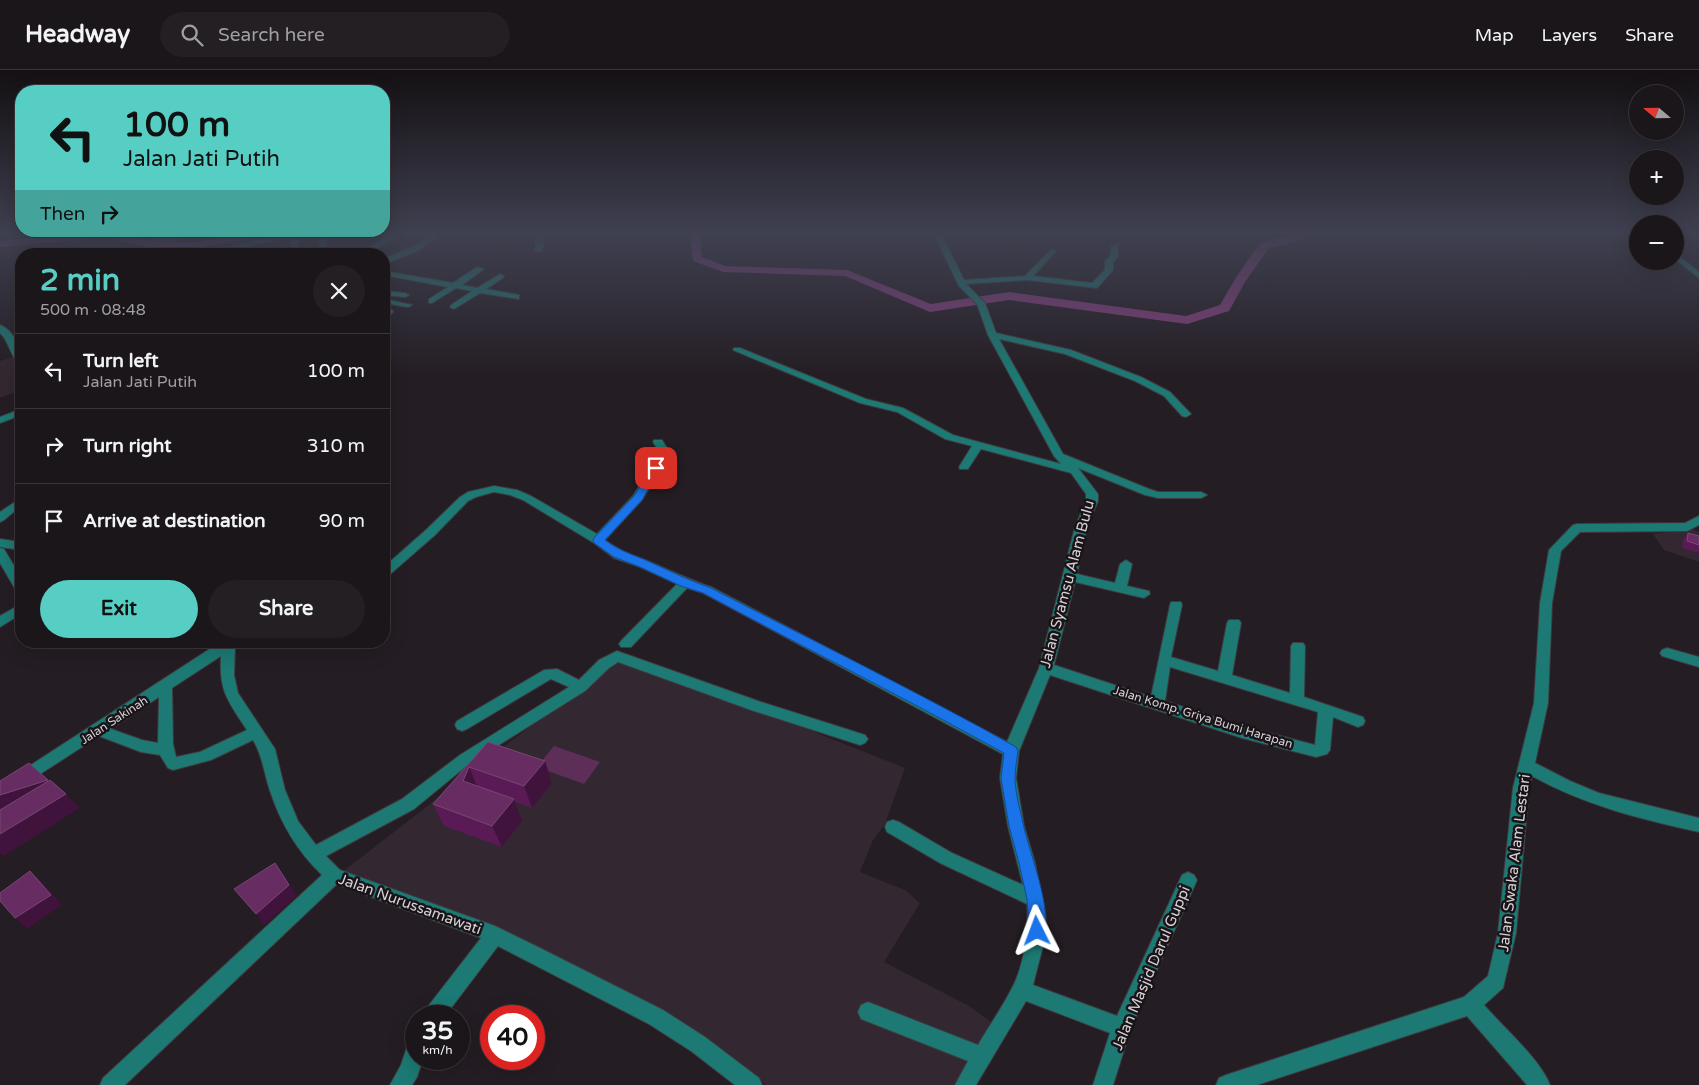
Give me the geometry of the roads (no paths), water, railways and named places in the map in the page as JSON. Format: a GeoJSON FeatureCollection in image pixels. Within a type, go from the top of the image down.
{"type":"FeatureCollection","features":[{"type":"Feature","properties":{"kind":"street"},"geometry":{"type":"LineString","coordinates":[[427,281],[516,297]]}},
{"type":"Feature","properties":{"kind":"street"},"geometry":{"type":"LineString","coordinates":[[432,301],[461,281]]}},
{"type":"Feature","properties":{"kind":"street"},"geometry":{"type":"LineString","coordinates":[[454,307],[492,281]]}},
{"type":"Feature","properties":{"kind":"street"},"geometry":{"type":"LineString","coordinates":[[962,284],[991,281]]}},
{"type":"Feature","properties":{"kind":"street"},"geometry":{"type":"LineString","coordinates":[[1055,281],[1094,286],[1098,281]]}},
{"type":"Feature","properties":{"kind":"street","name":"Jalan Syamsu Alam Bulu"},"geometry":{"type":"LineString","coordinates":[[962,284],[981,303],[992,335],[1059,456],[1075,471],[1092,494],[1092,500],[1081,527],[1046,668],[1011,751],[1008,778],[1016,826],[1035,899],[1037,918],[1035,942],[1022,990],[965,1085]]}},
{"type":"Feature","properties":{"kind":"street"},"geometry":{"type":"LineString","coordinates":[[390,293],[405,295]]}},
{"type":"Feature","properties":{"kind":"street"},"geometry":{"type":"LineString","coordinates":[[390,302],[408,305]]}},
{"type":"Feature","properties":{"kind":"street"},"geometry":{"type":"LineString","coordinates":[[0,328],[8,335],[15,349]]}},
{"type":"Feature","properties":{"kind":"street"},"geometry":{"type":"LineString","coordinates":[[992,335],[1068,352],[1138,379],[1167,394],[1186,414]]}},
{"type":"Feature","properties":{"kind":"street"},"geometry":{"type":"LineString","coordinates":[[737,350],[863,401],[900,410],[942,435],[1075,471]]}},
{"type":"Feature","properties":{"kind":"street"},"geometry":{"type":"LineString","coordinates":[[0,416],[15,410]]}},
{"type":"Feature","properties":{"kind":"street"},"geometry":{"type":"LineString","coordinates":[[0,420],[15,414]]}},
{"type":"Feature","properties":{"kind":"street"},"geometry":{"type":"LineString","coordinates":[[598,540],[643,491],[665,453],[658,442]]}},
{"type":"Feature","properties":{"kind":"street"},"geometry":{"type":"LineString","coordinates":[[964,466],[978,446]]}},
{"type":"Feature","properties":{"kind":"street"},"geometry":{"type":"LineString","coordinates":[[1059,456],[1145,492],[1158,495],[1201,495]]}},
{"type":"Feature","properties":{"kind":"street"},"geometry":{"type":"LineString","coordinates":[[390,568],[431,532],[464,499],[472,494],[488,489],[502,489],[520,495],[598,540],[618,555],[644,564],[685,583],[707,590],[844,663],[921,701],[1011,751]]}},
{"type":"Feature","properties":{"kind":"street"},"geometry":{"type":"LineString","coordinates":[[0,518],[15,506]]}},
{"type":"Feature","properties":{"kind":"street","name":"Jalan Swaka Alam Lestari"},"geometry":{"type":"LineString","coordinates":[[1226,1085],[1256,1080],[1470,1005],[1496,981],[1507,933],[1521,788],[1541,703],[1546,603],[1555,550],[1577,528],[1695,527]]}},
{"type":"Feature","properties":{"kind":"street"},"geometry":{"type":"LineString","coordinates":[[15,546],[1,546],[15,576]]}},
{"type":"Feature","properties":{"kind":"street"},"geometry":{"type":"LineString","coordinates":[[1120,588],[1126,564]]}},
{"type":"Feature","properties":{"kind":"street"},"geometry":{"type":"LineString","coordinates":[[1070,577],[1144,594]]}},
{"type":"Feature","properties":{"kind":"street"},"geometry":{"type":"LineString","coordinates":[[626,644],[685,583]]}},
{"type":"Feature","properties":{"kind":"street"},"geometry":{"type":"LineString","coordinates":[[1156,704],[1176,605]]}},
{"type":"Feature","properties":{"kind":"street"},"geometry":{"type":"LineString","coordinates":[[0,622],[15,612]]}},
{"type":"Feature","properties":{"kind":"street"},"geometry":{"type":"LineString","coordinates":[[1224,678],[1234,623]]}},
{"type":"Feature","properties":{"kind":"street"},"geometry":{"type":"LineString","coordinates":[[1297,700],[1298,646]]}},
{"type":"Feature","properties":{"kind":"street","name":"Jalan Sakinah"},"geometry":{"type":"LineString","coordinates":[[0,793],[225,648]]}},
{"type":"Feature","properties":{"kind":"street"},"geometry":{"type":"LineString","coordinates":[[232,648],[228,687],[231,694],[267,749],[277,790],[291,826],[312,855],[334,875]]}},
{"type":"Feature","properties":{"kind":"street"},"geometry":{"type":"LineString","coordinates":[[1667,653],[1699,662]]}},
{"type":"Feature","properties":{"kind":"street"},"geometry":{"type":"LineString","coordinates":[[312,855],[408,804],[465,759],[580,686],[604,664],[617,656],[756,706],[860,739]]}},
{"type":"Feature","properties":{"kind":"street"},"geometry":{"type":"LineString","coordinates":[[1164,660],[1326,709],[1358,721]]}},
{"type":"Feature","properties":{"kind":"street","name":"Jalan Komp. Griya Bumi Harapan"},"geometry":{"type":"LineString","coordinates":[[1046,668],[1242,732],[1320,751],[1322,750],[1326,709]]}},
{"type":"Feature","properties":{"kind":"street"},"geometry":{"type":"LineString","coordinates":[[462,725],[549,674],[558,674],[580,686]]}},
{"type":"Feature","properties":{"kind":"street"},"geometry":{"type":"LineString","coordinates":[[165,688],[167,750],[169,761],[173,764],[183,763],[257,732]]}},
{"type":"Feature","properties":{"kind":"street"},"geometry":{"type":"LineString","coordinates":[[98,730],[141,746],[167,750]]}},
{"type":"Feature","properties":{"kind":"street"},"geometry":{"type":"LineString","coordinates":[[1527,766],[1566,786],[1615,804],[1699,824]]}},
{"type":"Feature","properties":{"kind":"street"},"geometry":{"type":"LineString","coordinates":[[893,827],[946,858],[1035,899]]}},
{"type":"Feature","properties":{"kind":"street","name":"Jalan Nurussamawati"},"geometry":{"type":"LineString","coordinates":[[110,1085],[334,875],[495,934],[656,1017],[698,1044],[743,1082]]}},
{"type":"Feature","properties":{"kind":"street","name":"Jalan Masjid Darul Guppi"},"geometry":{"type":"LineString","coordinates":[[1103,1085],[1122,1027],[1188,880]]}},
{"type":"Feature","properties":{"kind":"street"},"geometry":{"type":"LineString","coordinates":[[440,1005],[495,934]]}},
{"type":"Feature","properties":{"kind":"street"},"geometry":{"type":"LineString","coordinates":[[1022,990],[1122,1027]]}},
{"type":"Feature","properties":{"kind":"street"},"geometry":{"type":"LineString","coordinates":[[1470,1005],[1515,1054],[1540,1085]]}},
{"type":"Feature","properties":{"kind":"street"},"geometry":{"type":"LineString","coordinates":[[868,1012],[982,1057]]}},
{"type":"Feature","properties":{"kind":"street"},"geometry":{"type":"LineString","coordinates":[[400,1085],[410,1070]]}},
{"type":"Feature","properties":{"kind":"waterway"},"geometry":{"type":"LineString","coordinates":[[867,281],[930,308],[1009,296],[1187,320],[1225,308],[1239,281]]}}]}
